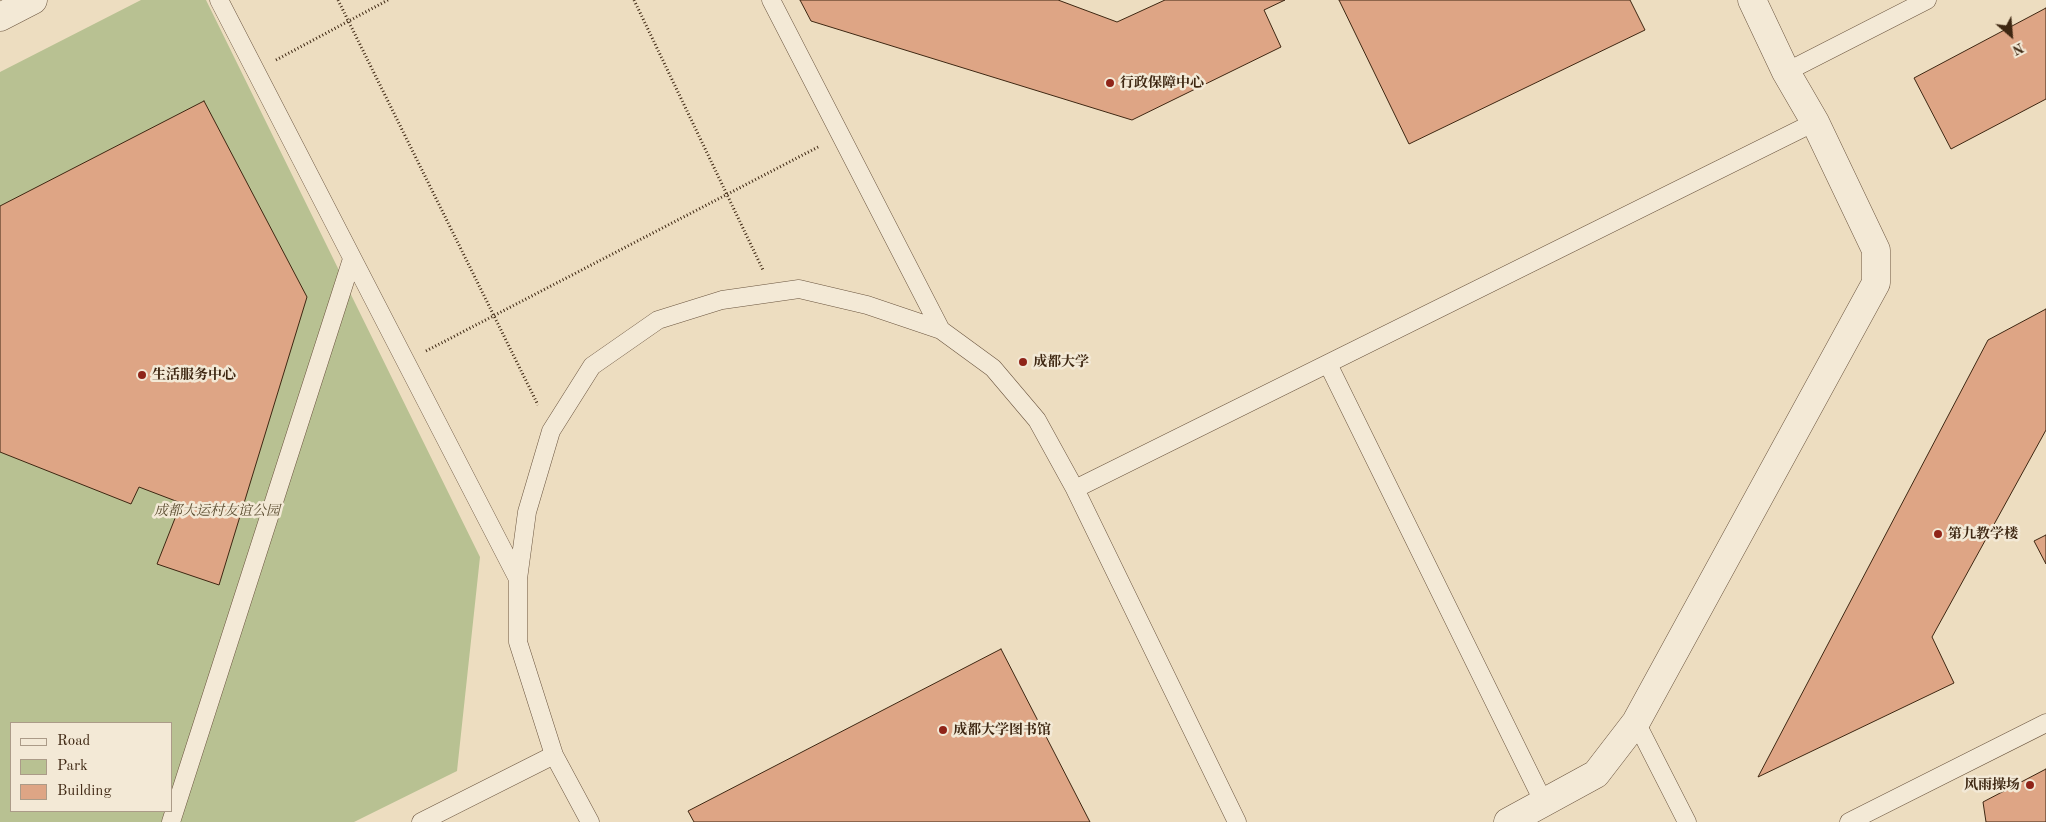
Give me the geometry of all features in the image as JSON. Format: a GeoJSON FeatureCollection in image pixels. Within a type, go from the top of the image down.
{"type":"FeatureCollection","features":[{"type":"Feature","properties":{"kind":"street"},"geometry":{"type":"LineString","coordinates":[[0,17],[33,0]]}},
{"type":"Feature","properties":{"kind":"street"},"geometry":{"type":"LineString","coordinates":[[1508,822],[1596,774],[1636,722],[1876,283],[1876,250],[1815,122],[1786,72],[1752,0]]}},
{"type":"Feature","properties":{"kind":"lane"},"geometry":{"type":"LineString","coordinates":[[219,0],[518,579]]}},
{"type":"Feature","properties":{"kind":"lane"},"geometry":{"type":"LineString","coordinates":[[771,0],[941,330]]}},
{"type":"Feature","properties":{"kind":"lane"},"geometry":{"type":"LineString","coordinates":[[1786,72],[1927,0]]}},
{"type":"Feature","properties":{"kind":"lane"},"geometry":{"type":"LineString","coordinates":[[1075,489],[1815,122]]}},
{"type":"Feature","properties":{"kind":"lane"},"geometry":{"type":"LineString","coordinates":[[171,822],[352,258]]}},
{"type":"Feature","properties":{"kind":"lane"},"geometry":{"type":"LineString","coordinates":[[590,822],[554,755],[518,642],[518,579],[527,512],[551,431],[592,366],[658,320],[722,300],[799,289],[867,305],[941,330],[993,368],[1037,420],[1075,489],[1238,822]]}},
{"type":"Feature","properties":{"kind":"lane"},"geometry":{"type":"LineString","coordinates":[[1328,364],[1544,802]]}},
{"type":"Feature","properties":{"kind":"lane"},"geometry":{"type":"LineString","coordinates":[[1636,722],[1687,822]]}},
{"type":"Feature","properties":{"kind":"lane"},"geometry":{"type":"LineString","coordinates":[[1849,822],[2046,723]]}},
{"type":"Feature","properties":{"kind":"lane"},"geometry":{"type":"LineString","coordinates":[[421,822],[554,755]]}},
{"type":"Feature","properties":{"kind":"path"},"geometry":{"type":"LineString","coordinates":[[338,0],[551,431]]}},
{"type":"Feature","properties":{"kind":"path"},"geometry":{"type":"LineString","coordinates":[[256,71],[388,0]]}},
{"type":"Feature","properties":{"kind":"path"},"geometry":{"type":"LineString","coordinates":[[634,0],[774,293]]}},
{"type":"Feature","properties":{"kind":"path"},"geometry":{"type":"LineString","coordinates":[[406,362],[840,135]]}},
{"type":"Feature","properties":{"kind":"green space","name":"成都大运村友谊公园"},"geometry":{"type":"Polygon","coordinates":[[[141,0],[206,0],[480,557],[457,771],[354,822],[0,822],[0,72],[141,0]]]}},
{"type":"Feature","properties":{"kind":"building","name":"行政保障中心"},"geometry":{"type":"Polygon","coordinates":[[[800,0],[1058,0],[1117,22],[1165,0],[1285,0],[1264,10],[1281,47],[1132,120],[811,21],[800,0]]]}},
{"type":"Feature","properties":{"kind":"building"},"geometry":{"type":"Polygon","coordinates":[[[1339,0],[1630,0],[1645,30],[1409,144],[1339,0]]]}},
{"type":"Feature","properties":{"kind":"building"},"geometry":{"type":"Polygon","coordinates":[[[2046,8],[2046,99],[1951,149],[1914,78],[2046,8]]]}},
{"type":"Feature","properties":{"kind":"building","name":"生活服务中心"},"geometry":{"type":"Polygon","coordinates":[[[204,101],[307,297],[219,585],[157,564],[181,503],[139,487],[131,504],[0,452],[0,206],[204,101]]]}},
{"type":"Feature","properties":{"kind":"building","name":"第九教学楼"},"geometry":{"type":"Polygon","coordinates":[[[2046,309],[2046,430],[1932,637],[1954,683],[1758,777],[1988,340],[2046,309]]]}},
{"type":"Feature","properties":{"kind":"building","name":"第九教学楼"},"geometry":{"type":"Polygon","coordinates":[[[2046,535],[2046,564],[2034,541],[2046,535]]]}},
{"type":"Feature","properties":{"kind":"building","name":"成都大学图书馆"},"geometry":{"type":"Polygon","coordinates":[[[1001,649],[1090,822],[694,822],[688,811],[1001,649]]]}},
{"type":"Feature","properties":{"kind":"building","name":"风雨操场"},"geometry":{"type":"Polygon","coordinates":[[[2046,769],[2046,822],[1986,822],[1983,802],[2046,769]]]}},
{"type":"Feature","properties":{"kind":"place","name":"行政保障中心"},"geometry":{"type":"Point","coordinates":[1110,83]}},
{"type":"Feature","properties":{"kind":"place","name":"成都大学"},"geometry":{"type":"Point","coordinates":[1023,362]}},
{"type":"Feature","properties":{"kind":"place","name":"生活服务中心"},"geometry":{"type":"Point","coordinates":[142,375]}},
{"type":"Feature","properties":{"kind":"place","name":"第九教学楼"},"geometry":{"type":"Point","coordinates":[1938,534]}},
{"type":"Feature","properties":{"kind":"place","name":"成都大学图书馆"},"geometry":{"type":"Point","coordinates":[943,730]}},
{"type":"Feature","properties":{"kind":"place","name":"风雨操场"},"geometry":{"type":"Point","coordinates":[2030,785]}}]}
